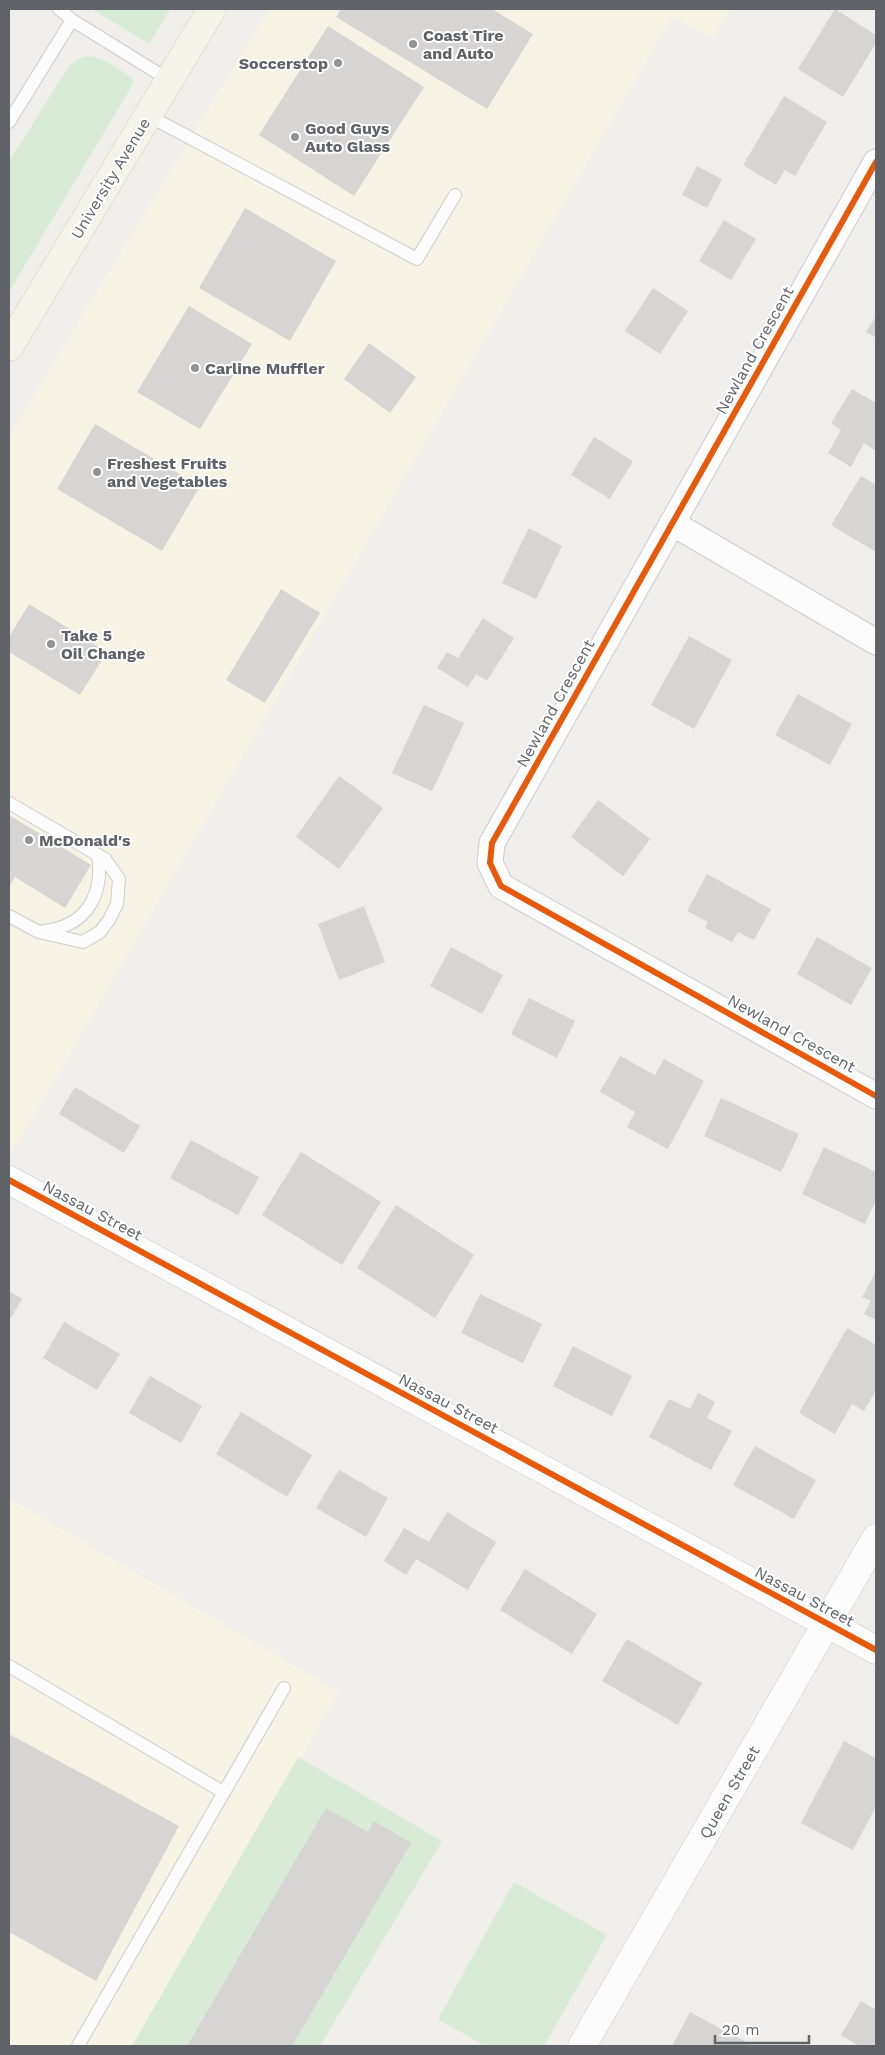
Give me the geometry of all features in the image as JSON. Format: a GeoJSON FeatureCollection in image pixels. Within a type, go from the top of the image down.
{"type":"FeatureCollection","features":[{"type":"Feature","properties":{"kind":"main road","name":"University Avenue"},"geometry":{"type":"LineString","coordinates":[[9,347],[212,9]]}},
{"type":"Feature","properties":{"kind":"street","name":"Newland Crescent"},"geometry":{"type":"LineString","coordinates":[[876,161],[492,843],[490,863],[501,886],[876,1096]]}},
{"type":"Feature","properties":{"kind":"street"},"geometry":{"type":"LineString","coordinates":[[672,523],[876,642]]}},
{"type":"Feature","properties":{"kind":"street","name":"Nassau Street"},"geometry":{"type":"LineString","coordinates":[[9,1180],[876,1650]]}},
{"type":"Feature","properties":{"kind":"street","name":"Queen Street"},"geometry":{"type":"LineString","coordinates":[[582,2046],[876,1538]]}},
{"type":"Feature","properties":{"kind":"lane"},"geometry":{"type":"LineString","coordinates":[[59,9],[72,20],[169,80]]}},
{"type":"Feature","properties":{"kind":"lane"},"geometry":{"type":"LineString","coordinates":[[9,122],[72,20]]}},
{"type":"Feature","properties":{"kind":"lane"},"geometry":{"type":"LineString","coordinates":[[147,116],[417,259],[455,195]]}},
{"type":"Feature","properties":{"kind":"lane"},"geometry":{"type":"LineString","coordinates":[[9,803],[105,859],[120,879],[118,904],[110,920],[100,932],[83,942],[39,932],[9,916]]}},
{"type":"Feature","properties":{"kind":"lane"},"geometry":{"type":"LineString","coordinates":[[39,932],[61,929],[81,918],[99,882],[98,855]]}},
{"type":"Feature","properties":{"kind":"lane"},"geometry":{"type":"LineString","coordinates":[[9,1666],[224,1792]]}},
{"type":"Feature","properties":{"kind":"lane"},"geometry":{"type":"LineString","coordinates":[[78,2046],[284,1688]]}},
{"type":"Feature","properties":{"kind":"shaded area"},"geometry":{"type":"Polygon","coordinates":[[[269,9],[731,9],[713,37],[672,17],[13,1152],[9,1150],[9,436],[269,9]]]}},
{"type":"Feature","properties":{"kind":"shaded area"},"geometry":{"type":"Polygon","coordinates":[[[9,1498],[339,1692],[135,2046],[9,2046],[9,1498]]]}},
{"type":"Feature","properties":{"kind":"green space"},"geometry":{"type":"Polygon","coordinates":[[[92,9],[170,9],[149,44],[92,9]]]}},
{"type":"Feature","properties":{"kind":"green space"},"geometry":{"type":"Polygon","coordinates":[[[87,56],[112,65],[125,73],[134,82],[9,292],[9,162],[69,66],[80,58],[87,56]]]}},
{"type":"Feature","properties":{"kind":"green space"},"geometry":{"type":"Polygon","coordinates":[[[298,1757],[442,1841],[320,2046],[132,2046],[298,1757]]]}},
{"type":"Feature","properties":{"kind":"green space"},"geometry":{"type":"Polygon","coordinates":[[[514,1882],[607,1935],[544,2046],[485,2046],[438,2019],[514,1882]]]}},
{"type":"Feature","properties":{"kind":"building"},"geometry":{"type":"Polygon","coordinates":[[[341,9],[492,9],[533,34],[487,109],[336,17],[341,9]]]}},
{"type":"Feature","properties":{"kind":"building"},"geometry":{"type":"Polygon","coordinates":[[[835,9],[876,35],[876,43],[843,97],[798,69],[835,9]]]}},
{"type":"Feature","properties":{"kind":"building"},"geometry":{"type":"Polygon","coordinates":[[[328,26],[424,87],[354,196],[259,135],[328,26]]]}},
{"type":"Feature","properties":{"kind":"building"},"geometry":{"type":"Polygon","coordinates":[[[784,96],[827,122],[795,176],[785,170],[776,185],[743,165],[784,96]]]}},
{"type":"Feature","properties":{"kind":"building"},"geometry":{"type":"Polygon","coordinates":[[[697,166],[722,179],[707,208],[682,195],[697,166]]]}},
{"type":"Feature","properties":{"kind":"building"},"geometry":{"type":"Polygon","coordinates":[[[245,208],[336,261],[290,341],[199,288],[245,208]]]}},
{"type":"Feature","properties":{"kind":"building"},"geometry":{"type":"Polygon","coordinates":[[[724,220],[756,239],[731,280],[699,261],[724,220]]]}},
{"type":"Feature","properties":{"kind":"building"},"geometry":{"type":"Polygon","coordinates":[[[653,288],[688,311],[660,354],[625,331],[653,288]]]}},
{"type":"Feature","properties":{"kind":"building","name":"Carline Muffler"},"geometry":{"type":"Polygon","coordinates":[[[189,306],[252,344],[200,429],[137,392],[189,306]]]}},
{"type":"Feature","properties":{"kind":"building"},"geometry":{"type":"Polygon","coordinates":[[[876,316],[876,338],[866,332],[876,316]]]}},
{"type":"Feature","properties":{"kind":"building"},"geometry":{"type":"Polygon","coordinates":[[[369,343],[416,377],[390,413],[344,379],[369,343]]]}},
{"type":"Feature","properties":{"kind":"building"},"geometry":{"type":"Polygon","coordinates":[[[852,389],[876,403],[876,451],[864,443],[851,467],[828,453],[841,430],[831,423],[852,389]]]}},
{"type":"Feature","properties":{"kind":"building"},"geometry":{"type":"Polygon","coordinates":[[[95,424],[200,486],[162,551],[57,489],[95,424]]]}},
{"type":"Feature","properties":{"kind":"building"},"geometry":{"type":"Polygon","coordinates":[[[594,437],[633,461],[610,499],[571,475],[594,437]]]}},
{"type":"Feature","properties":{"kind":"building"},"geometry":{"type":"Polygon","coordinates":[[[861,476],[876,485],[876,552],[831,525],[861,476]]]}},
{"type":"Feature","properties":{"kind":"building"},"geometry":{"type":"Polygon","coordinates":[[[529,528],[562,546],[536,599],[502,583],[529,528]]]}},
{"type":"Feature","properties":{"kind":"building"},"geometry":{"type":"Polygon","coordinates":[[[281,589],[320,613],[265,703],[226,680],[281,589]]]}},
{"type":"Feature","properties":{"kind":"building","name":"Take 5 Oil Change"},"geometry":{"type":"Polygon","coordinates":[[[29,604],[107,652],[80,695],[9,652],[9,637],[29,604]]]}},
{"type":"Feature","properties":{"kind":"building"},"geometry":{"type":"Polygon","coordinates":[[[483,618],[514,638],[487,681],[476,674],[468,687],[437,668],[447,652],[458,658],[483,618]]]}},
{"type":"Feature","properties":{"kind":"building"},"geometry":{"type":"Polygon","coordinates":[[[689,636],[732,660],[694,729],[651,705],[689,636]]]}},
{"type":"Feature","properties":{"kind":"building"},"geometry":{"type":"Polygon","coordinates":[[[798,694],[852,724],[830,765],[775,735],[798,694]]]}},
{"type":"Feature","properties":{"kind":"building"},"geometry":{"type":"Polygon","coordinates":[[[424,705],[464,723],[432,791],[392,773],[424,705]]]}},
{"type":"Feature","properties":{"kind":"building"},"geometry":{"type":"Polygon","coordinates":[[[339,776],[383,808],[339,869],[296,837],[339,776]]]}},
{"type":"Feature","properties":{"kind":"building"},"geometry":{"type":"Polygon","coordinates":[[[598,800],[650,839],[623,876],[571,837],[598,800]]]}},
{"type":"Feature","properties":{"kind":"building","name":"McDonald's"},"geometry":{"type":"Polygon","coordinates":[[[9,815],[91,865],[65,908],[15,877],[9,887],[9,815]]]}},
{"type":"Feature","properties":{"kind":"building"},"geometry":{"type":"Polygon","coordinates":[[[707,874],[771,909],[754,940],[738,932],[732,942],[705,928],[708,922],[687,911],[707,874]]]}},
{"type":"Feature","properties":{"kind":"building"},"geometry":{"type":"Polygon","coordinates":[[[364,906],[385,962],[339,980],[318,924],[364,906]]]}},
{"type":"Feature","properties":{"kind":"building"},"geometry":{"type":"Polygon","coordinates":[[[817,937],[872,968],[851,1005],[797,974],[817,937]]]}},
{"type":"Feature","properties":{"kind":"building"},"geometry":{"type":"Polygon","coordinates":[[[451,947],[503,975],[482,1014],[430,986],[451,947]]]}},
{"type":"Feature","properties":{"kind":"building"},"geometry":{"type":"Polygon","coordinates":[[[529,998],[575,1021],[557,1058],[511,1034],[529,998]]]}},
{"type":"Feature","properties":{"kind":"building"},"geometry":{"type":"Polygon","coordinates":[[[620,1056],[655,1075],[664,1059],[704,1081],[668,1149],[627,1127],[635,1112],[600,1092],[620,1056]]]}},
{"type":"Feature","properties":{"kind":"building"},"geometry":{"type":"Polygon","coordinates":[[[75,1087],[140,1126],[124,1153],[59,1114],[75,1087]]]}},
{"type":"Feature","properties":{"kind":"building"},"geometry":{"type":"Polygon","coordinates":[[[721,1098],[799,1134],[781,1172],[704,1136],[721,1098]]]}},
{"type":"Feature","properties":{"kind":"building"},"geometry":{"type":"Polygon","coordinates":[[[191,1140],[259,1177],[238,1215],[170,1178],[191,1140]]]}},
{"type":"Feature","properties":{"kind":"building"},"geometry":{"type":"Polygon","coordinates":[[[824,1147],[876,1172],[876,1200],[865,1224],[802,1194],[824,1147]]]}},
{"type":"Feature","properties":{"kind":"building"},"geometry":{"type":"Polygon","coordinates":[[[301,1152],[381,1202],[342,1265],[262,1215],[301,1152]]]}},
{"type":"Feature","properties":{"kind":"building"},"geometry":{"type":"Polygon","coordinates":[[[396,1205],[474,1255],[435,1318],[357,1268],[396,1205]]]}},
{"type":"Feature","properties":{"kind":"building"},"geometry":{"type":"Polygon","coordinates":[[[876,1272],[876,1320],[864,1314],[871,1301],[862,1297],[876,1272]]]}},
{"type":"Feature","properties":{"kind":"building"},"geometry":{"type":"Polygon","coordinates":[[[9,1291],[22,1299],[9,1321],[9,1291]]]}},
{"type":"Feature","properties":{"kind":"building"},"geometry":{"type":"Polygon","coordinates":[[[480,1294],[542,1324],[523,1363],[461,1333],[480,1294]]]}},
{"type":"Feature","properties":{"kind":"building"},"geometry":{"type":"Polygon","coordinates":[[[64,1322],[120,1354],[97,1390],[43,1358],[64,1322]]]}},
{"type":"Feature","properties":{"kind":"building"},"geometry":{"type":"Polygon","coordinates":[[[847,1328],[876,1345],[876,1390],[864,1411],[852,1404],[835,1434],[799,1413],[847,1328]]]}},
{"type":"Feature","properties":{"kind":"building"},"geometry":{"type":"Polygon","coordinates":[[[573,1346],[632,1376],[612,1416],[553,1386],[573,1346]]]}},
{"type":"Feature","properties":{"kind":"building"},"geometry":{"type":"Polygon","coordinates":[[[150,1376],[202,1406],[181,1443],[129,1413],[150,1376]]]}},
{"type":"Feature","properties":{"kind":"building"},"geometry":{"type":"Polygon","coordinates":[[[698,1393],[715,1402],[707,1418],[732,1431],[711,1470],[649,1437],[669,1399],[690,1409],[698,1393]]]}},
{"type":"Feature","properties":{"kind":"building"},"geometry":{"type":"Polygon","coordinates":[[[241,1412],[312,1455],[287,1497],[216,1454],[241,1412]]]}},
{"type":"Feature","properties":{"kind":"building"},"geometry":{"type":"Polygon","coordinates":[[[755,1446],[816,1480],[794,1519],[733,1485],[755,1446]]]}},
{"type":"Feature","properties":{"kind":"building"},"geometry":{"type":"Polygon","coordinates":[[[339,1470],[388,1498],[366,1537],[316,1508],[339,1470]]]}},
{"type":"Feature","properties":{"kind":"building"},"geometry":{"type":"Polygon","coordinates":[[[447,1512],[496,1542],[468,1590],[416,1559],[406,1575],[384,1561],[404,1528],[429,1542],[447,1512]]]}},
{"type":"Feature","properties":{"kind":"building"},"geometry":{"type":"Polygon","coordinates":[[[525,1569],[597,1614],[572,1654],[500,1610],[525,1569]]]}},
{"type":"Feature","properties":{"kind":"building"},"geometry":{"type":"Polygon","coordinates":[[[627,1639],[702,1683],[678,1725],[602,1681],[627,1639]]]}},
{"type":"Feature","properties":{"kind":"building"},"geometry":{"type":"Polygon","coordinates":[[[9,1734],[179,1826],[96,1981],[9,1932],[9,1734]]]}},
{"type":"Feature","properties":{"kind":"building"},"geometry":{"type":"Polygon","coordinates":[[[844,1741],[876,1758],[876,1806],[853,1850],[801,1823],[844,1741]]]}},
{"type":"Feature","properties":{"kind":"building"},"geometry":{"type":"Polygon","coordinates":[[[326,1808],[368,1832],[374,1821],[411,1843],[292,2046],[187,2046],[326,1808]]]}},
{"type":"Feature","properties":{"kind":"building"},"geometry":{"type":"Polygon","coordinates":[[[861,2001],[876,2010],[876,2046],[859,2046],[841,2035],[861,2001]]]}},
{"type":"Feature","properties":{"kind":"building"},"geometry":{"type":"Polygon","coordinates":[[[690,2012],[753,2046],[672,2046],[690,2012]]]}},
{"type":"Feature","properties":{"kind":"cycle path"},"geometry":{"type":"LineString","coordinates":[[876,162],[492,843],[490,863],[501,886],[876,1096]]}},
{"type":"Feature","properties":{"kind":"cycle path"},"geometry":{"type":"LineString","coordinates":[[9,1180],[876,1650]]}},
{"type":"Feature","properties":{"kind":"place","name":"Coast Tire and Auto"},"geometry":{"type":"Point","coordinates":[413,44]}},
{"type":"Feature","properties":{"kind":"place","name":"Soccerstop"},"geometry":{"type":"Point","coordinates":[338,63]}},
{"type":"Feature","properties":{"kind":"place","name":"Good Guys Auto Glass"},"geometry":{"type":"Point","coordinates":[295,137]}},
{"type":"Feature","properties":{"kind":"place","name":"Carline Muffler"},"geometry":{"type":"Point","coordinates":[195,368]}},
{"type":"Feature","properties":{"kind":"place","name":"Freshest Fruits and Vegetables"},"geometry":{"type":"Point","coordinates":[97,472]}},
{"type":"Feature","properties":{"kind":"place","name":"Take 5 Oil Change"},"geometry":{"type":"Point","coordinates":[51,644]}},
{"type":"Feature","properties":{"kind":"place","name":"McDonald's"},"geometry":{"type":"Point","coordinates":[29,840]}}]}
